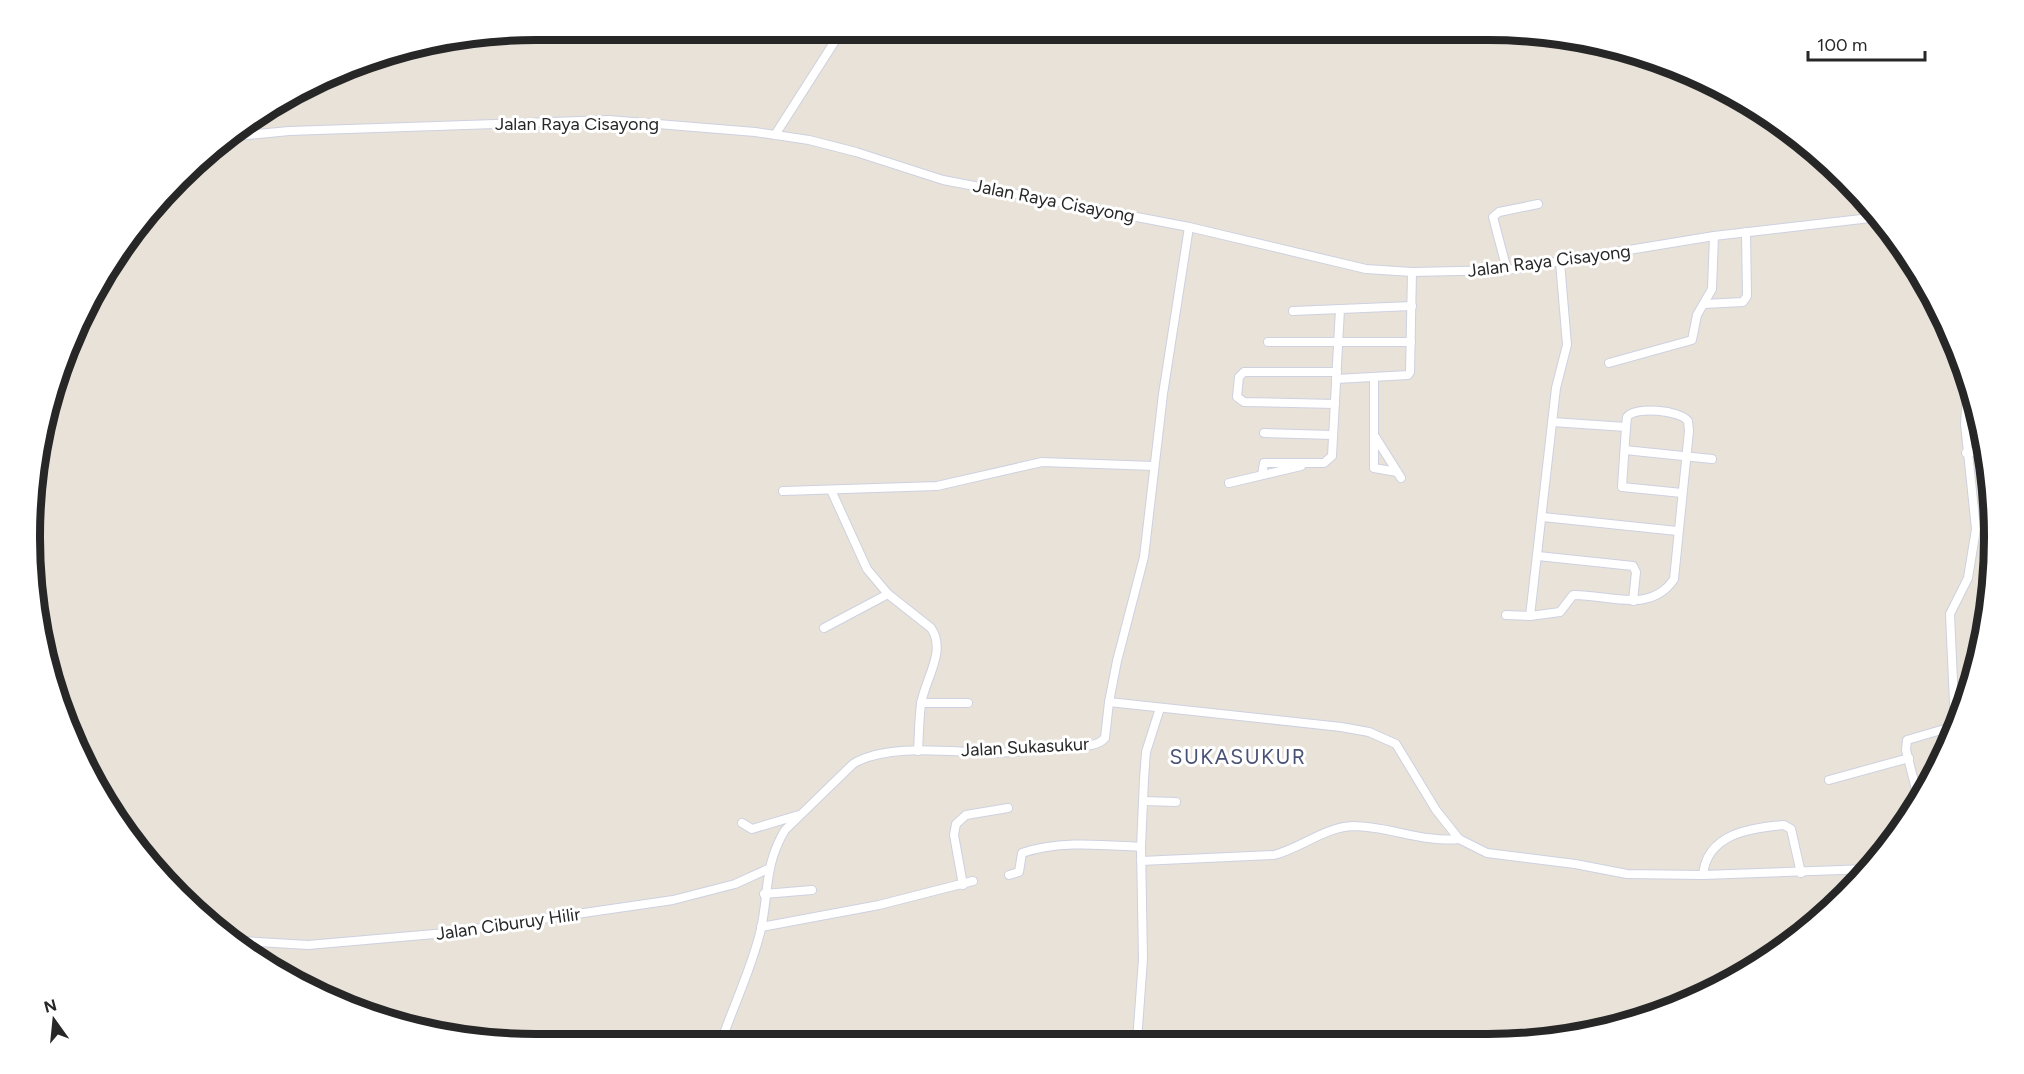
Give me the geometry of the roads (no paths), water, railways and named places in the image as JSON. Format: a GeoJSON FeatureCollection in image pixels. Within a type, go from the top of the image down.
{"type":"FeatureCollection","features":[{"type":"Feature","properties":{"kind":"street"},"geometry":{"type":"LineString","coordinates":[[775,135],[836,40]]}},
{"type":"Feature","properties":{"kind":"street","name":"Jalan Raya Cisayong"},"geometry":{"type":"LineString","coordinates":[[246,135],[289,131],[609,120],[775,135],[809,140],[856,152],[943,180],[1189,227],[1366,269],[1412,272],[1507,270],[1714,236],[1867,218]]}},
{"type":"Feature","properties":{"kind":"street"},"geometry":{"type":"LineString","coordinates":[[1507,270],[1494,217],[1498,212],[1538,204]]}},
{"type":"Feature","properties":{"kind":"street","name":"Jalan Sukasukur"},"geometry":{"type":"LineString","coordinates":[[725,1034],[739,1001],[761,927],[768,869],[785,830],[862,758],[918,751],[991,753],[1095,744],[1101,742],[1108,733],[1109,702],[1144,557],[1154,466],[1189,227]]}},
{"type":"Feature","properties":{"kind":"street"},"geometry":{"type":"LineString","coordinates":[[1704,304],[1735,304],[1743,302],[1747,296],[1746,232]]}},
{"type":"Feature","properties":{"kind":"street"},"geometry":{"type":"LineString","coordinates":[[1609,363],[1690,342],[1694,337],[1697,315],[1714,280],[1714,236]]}},
{"type":"Feature","properties":{"kind":"street"},"geometry":{"type":"LineString","coordinates":[[1530,616],[1556,388],[1567,345],[1560,262]]}},
{"type":"Feature","properties":{"kind":"street"},"geometry":{"type":"LineString","coordinates":[[1335,404],[1244,402],[1237,397],[1239,377],[1244,372],[1336,375],[1374,379],[1408,375],[1412,272]]}},
{"type":"Feature","properties":{"kind":"street"},"geometry":{"type":"LineString","coordinates":[[1293,311],[1412,306]]}},
{"type":"Feature","properties":{"kind":"street"},"geometry":{"type":"LineString","coordinates":[[1229,483],[1262,476],[1264,463],[1324,463],[1330,460],[1340,309]]}},
{"type":"Feature","properties":{"kind":"street"},"geometry":{"type":"LineString","coordinates":[[1268,342],[1411,342]]}},
{"type":"Feature","properties":{"kind":"street"},"geometry":{"type":"LineString","coordinates":[[1373,433],[1399,475],[1374,468],[1373,433],[1374,379]]}},
{"type":"Feature","properties":{"kind":"street"},"geometry":{"type":"LineString","coordinates":[[1954,705],[1950,614],[1968,578],[1976,529],[1975,500],[1966,453],[1966,406]]}},
{"type":"Feature","properties":{"kind":"street"},"geometry":{"type":"LineString","coordinates":[[1506,615],[1530,616],[1560,612],[1573,595],[1633,601],[1663,591],[1674,579],[1677,531],[1682,493],[1689,431],[1684,415],[1636,410],[1629,413],[1622,487],[1682,493]]}},
{"type":"Feature","properties":{"kind":"street"},"geometry":{"type":"LineString","coordinates":[[1552,422],[1626,427]]}},
{"type":"Feature","properties":{"kind":"street"},"geometry":{"type":"LineString","coordinates":[[1264,433],[1333,435]]}},
{"type":"Feature","properties":{"kind":"street"},"geometry":{"type":"LineString","coordinates":[[1624,450],[1712,459]]}},
{"type":"Feature","properties":{"kind":"street"},"geometry":{"type":"LineString","coordinates":[[1966,453],[1976,451]]}},
{"type":"Feature","properties":{"kind":"street"},"geometry":{"type":"LineString","coordinates":[[783,491],[881,486],[938,486],[1042,462],[1154,466]]}},
{"type":"Feature","properties":{"kind":"street"},"geometry":{"type":"LineString","coordinates":[[831,490],[860,556],[888,594],[931,628],[936,635],[935,658],[921,703],[918,751]]}},
{"type":"Feature","properties":{"kind":"street"},"geometry":{"type":"LineString","coordinates":[[1543,517],[1677,531]]}},
{"type":"Feature","properties":{"kind":"street"},"geometry":{"type":"LineString","coordinates":[[1538,556],[1634,567],[1633,601]]}},
{"type":"Feature","properties":{"kind":"street"},"geometry":{"type":"LineString","coordinates":[[824,628],[888,594]]}},
{"type":"Feature","properties":{"kind":"street"},"geometry":{"type":"LineString","coordinates":[[1109,702],[1341,728],[1387,738],[1396,744],[1436,810],[1459,839]]}},
{"type":"Feature","properties":{"kind":"street"},"geometry":{"type":"LineString","coordinates":[[921,703],[968,703]]}},
{"type":"Feature","properties":{"kind":"street"},"geometry":{"type":"LineString","coordinates":[[1138,1034],[1143,959],[1141,847],[1146,752],[1160,708]]}},
{"type":"Feature","properties":{"kind":"street"},"geometry":{"type":"LineString","coordinates":[[1917,784],[1905,744],[1907,740],[1945,729]]}},
{"type":"Feature","properties":{"kind":"street"},"geometry":{"type":"LineString","coordinates":[[1829,780],[1909,758]]}},
{"type":"Feature","properties":{"kind":"street"},"geometry":{"type":"LineString","coordinates":[[1143,801],[1176,802]]}},
{"type":"Feature","properties":{"kind":"street"},"geometry":{"type":"LineString","coordinates":[[963,885],[954,835],[956,824],[966,815],[1008,808]]}},
{"type":"Feature","properties":{"kind":"street"},"geometry":{"type":"LineString","coordinates":[[742,823],[752,829],[800,815]]}},
{"type":"Feature","properties":{"kind":"street"},"geometry":{"type":"LineString","coordinates":[[1702,875],[1704,860],[1710,851],[1728,838],[1744,830],[1784,825],[1791,830],[1801,873]]}},
{"type":"Feature","properties":{"kind":"street"},"geometry":{"type":"LineString","coordinates":[[1141,861],[1274,855],[1294,850],[1334,830],[1352,826],[1459,839],[1487,853],[1575,864],[1627,874],[1702,875],[1855,870]]}},
{"type":"Feature","properties":{"kind":"street"},"geometry":{"type":"LineString","coordinates":[[1010,874],[1019,872],[1021,855],[1026,851],[1085,844],[1141,847]]}},
{"type":"Feature","properties":{"kind":"street","name":"Jalan Ciburuy Hilir"},"geometry":{"type":"LineString","coordinates":[[249,941],[308,945],[446,933],[673,900],[735,884],[768,869]]}},
{"type":"Feature","properties":{"kind":"street"},"geometry":{"type":"LineString","coordinates":[[761,927],[879,905],[974,882]]}},
{"type":"Feature","properties":{"kind":"street"},"geometry":{"type":"LineString","coordinates":[[764,894],[812,890]]}},
{"type":"Feature","properties":{"kind":"district","name":"SUKASUKUR"},"geometry":{"type":"Point","coordinates":[1238,757]}}]}
